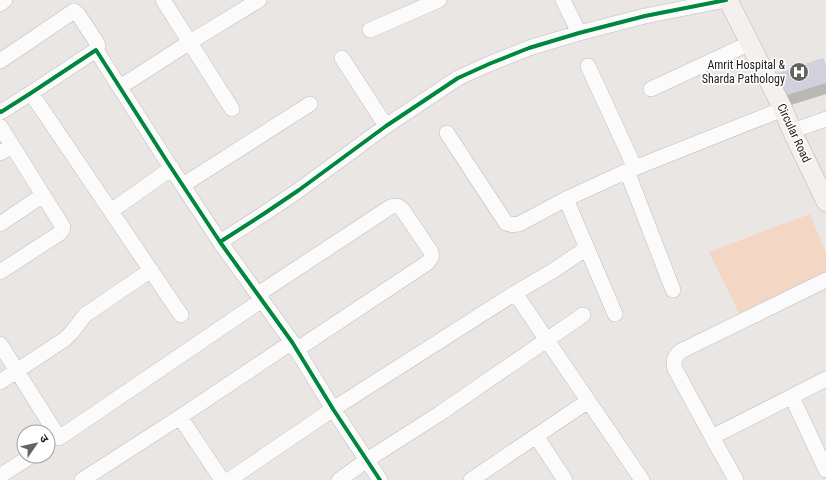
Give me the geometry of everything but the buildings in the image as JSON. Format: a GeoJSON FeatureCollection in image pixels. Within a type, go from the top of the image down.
{"type":"FeatureCollection","features":[{"type":"Feature","properties":{"kind":"main road","name":"Circular Road"},"geometry":{"type":"LineString","coordinates":[[727,0],[783,109],[826,202]]}},
{"type":"Feature","properties":{"kind":"street"},"geometry":{"type":"LineString","coordinates":[[0,4],[6,0]]}},
{"type":"Feature","properties":{"kind":"street"},"geometry":{"type":"LineString","coordinates":[[163,0],[232,109]]}},
{"type":"Feature","properties":{"kind":"street"},"geometry":{"type":"LineString","coordinates":[[120,87],[259,0]]}},
{"type":"Feature","properties":{"kind":"street"},"geometry":{"type":"LineString","coordinates":[[370,30],[439,0]]}},
{"type":"Feature","properties":{"kind":"street"},"geometry":{"type":"LineString","coordinates":[[563,0],[579,33]]}},
{"type":"Feature","properties":{"kind":"street"},"geometry":{"type":"LineString","coordinates":[[220,242],[282,202],[386,126],[458,78],[529,48],[579,33],[645,16],[727,0]]}},
{"type":"Feature","properties":{"kind":"street"},"geometry":{"type":"LineString","coordinates":[[0,61],[74,11],[78,14],[98,46],[96,50],[0,115],[6,150],[43,195],[63,227],[62,230],[0,272]]}},
{"type":"Feature","properties":{"kind":"street"},"geometry":{"type":"LineString","coordinates":[[650,89],[750,43]]}},
{"type":"Feature","properties":{"kind":"street"},"geometry":{"type":"LineString","coordinates":[[96,50],[220,242],[294,346],[333,409],[380,480]]}},
{"type":"Feature","properties":{"kind":"street"},"geometry":{"type":"LineString","coordinates":[[342,58],[386,126]]}},
{"type":"Feature","properties":{"kind":"street"},"geometry":{"type":"LineString","coordinates":[[588,66],[631,169],[673,290]]}},
{"type":"Feature","properties":{"kind":"street"},"geometry":{"type":"LineString","coordinates":[[32,93],[181,315]]}},
{"type":"Feature","properties":{"kind":"street"},"geometry":{"type":"LineString","coordinates":[[183,185],[310,104]]}},
{"type":"Feature","properties":{"kind":"street"},"geometry":{"type":"LineString","coordinates":[[447,133],[506,223],[515,225],[566,199],[631,169],[783,109]]}},
{"type":"Feature","properties":{"kind":"street"},"geometry":{"type":"LineString","coordinates":[[792,131],[826,119]]}},
{"type":"Feature","properties":{"kind":"street"},"geometry":{"type":"LineString","coordinates":[[111,211],[172,168]]}},
{"type":"Feature","properties":{"kind":"street"},"geometry":{"type":"LineString","coordinates":[[0,224],[43,195]]}},
{"type":"Feature","properties":{"kind":"street"},"geometry":{"type":"LineString","coordinates":[[566,199],[615,314]]}},
{"type":"Feature","properties":{"kind":"street"},"geometry":{"type":"LineString","coordinates":[[56,441],[389,208],[398,206],[402,209],[431,252],[431,260],[427,263],[82,480]]}},
{"type":"Feature","properties":{"kind":"street"},"geometry":{"type":"LineString","coordinates":[[230,480],[333,409],[587,248]]}},
{"type":"Feature","properties":{"kind":"street"},"geometry":{"type":"LineString","coordinates":[[0,382],[65,339],[84,315],[151,270]]}},
{"type":"Feature","properties":{"kind":"street"},"geometry":{"type":"LineString","coordinates":[[736,480],[675,369],[673,362],[681,351],[826,280]]}},
{"type":"Feature","properties":{"kind":"street"},"geometry":{"type":"LineString","coordinates":[[515,293],[642,480]]}},
{"type":"Feature","properties":{"kind":"street"},"geometry":{"type":"LineString","coordinates":[[339,480],[367,460],[439,414],[583,315]]}},
{"type":"Feature","properties":{"kind":"street"},"geometry":{"type":"LineString","coordinates":[[0,344],[17,371],[45,424]]}},
{"type":"Feature","properties":{"kind":"street"},"geometry":{"type":"LineString","coordinates":[[712,437],[826,379]]}},
{"type":"Feature","properties":{"kind":"street"},"geometry":{"type":"LineString","coordinates":[[792,396],[826,470]]}},
{"type":"Feature","properties":{"kind":"street"},"geometry":{"type":"LineString","coordinates":[[473,479],[588,401]]}},
{"type":"Feature","properties":{"kind":"street"},"geometry":{"type":"LineString","coordinates":[[180,417],[222,480]]}},
{"type":"Feature","properties":{"kind":"street"},"geometry":{"type":"LineString","coordinates":[[536,436],[565,480]]}},
{"type":"Feature","properties":{"kind":"street"},"geometry":{"type":"LineString","coordinates":[[0,476],[19,464]]}},
{"type":"Feature","properties":{"kind":"shaded area"},"geometry":{"type":"Polygon","coordinates":[[[810,214],[826,253],[826,275],[741,317],[709,252],[810,214]]]}},
{"type":"Feature","properties":{"kind":"cycle path"},"geometry":{"type":"LineString","coordinates":[[220,242],[299,190],[386,126],[458,78],[529,48],[579,33],[645,16],[726,0]]}},
{"type":"Feature","properties":{"kind":"cycle path"},"geometry":{"type":"LineString","coordinates":[[0,111],[1,112],[31,93],[96,50],[220,242],[292,342],[333,409],[380,480]]}},
{"type":"Feature","properties":{"kind":"place","name":"Amrit Hospital & Sharda Pathology"},"geometry":{"type":"Point","coordinates":[799,72]}}]}
